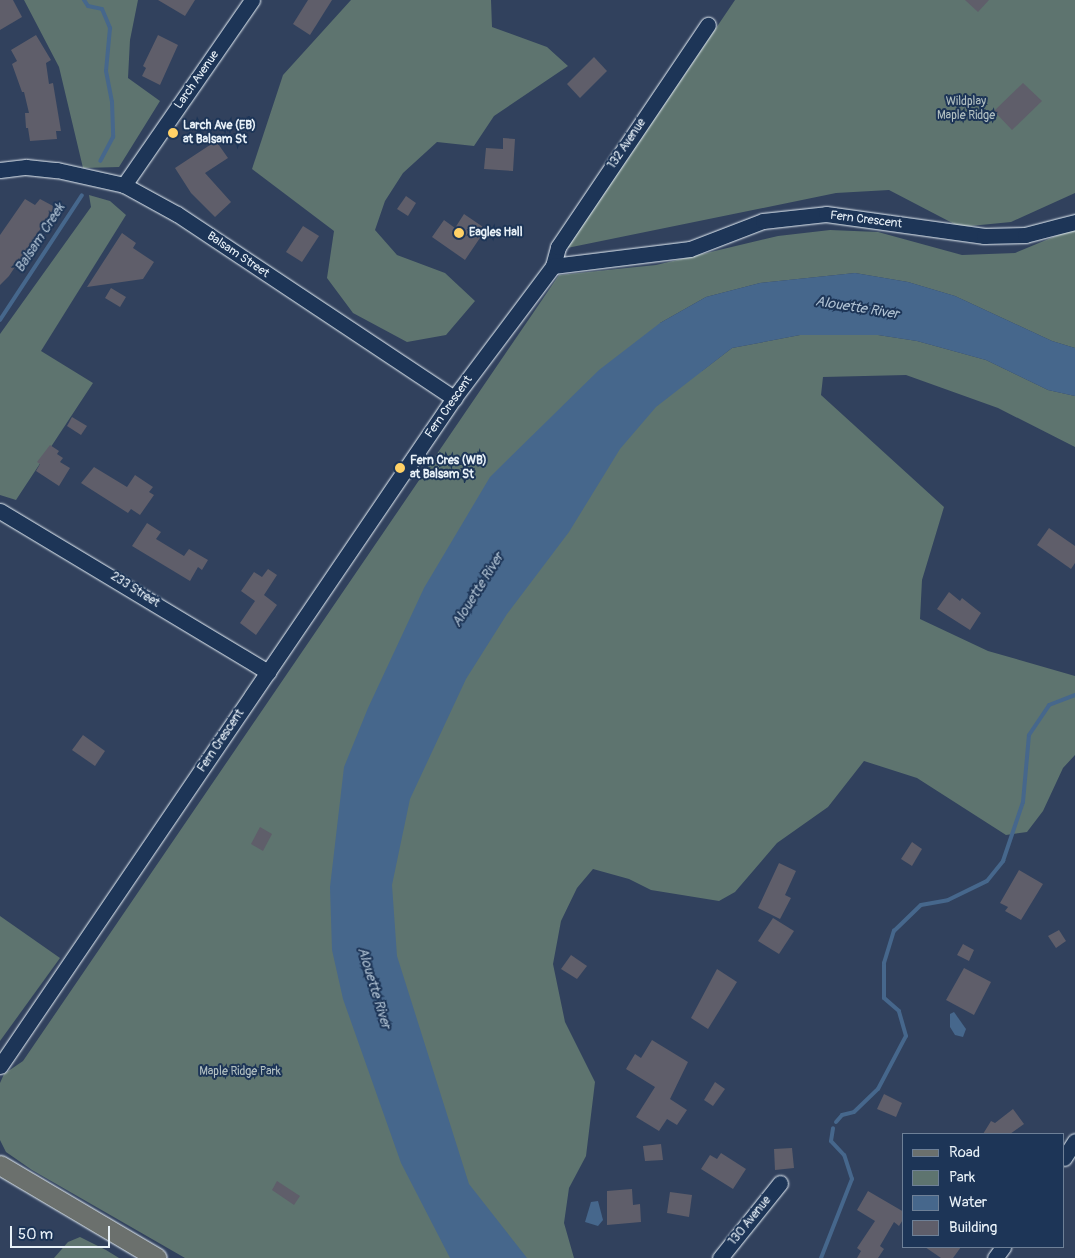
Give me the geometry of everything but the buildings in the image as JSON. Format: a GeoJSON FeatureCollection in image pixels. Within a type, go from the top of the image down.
{"type":"FeatureCollection","features":[{"type":"Feature","properties":{"kind":"main road"},"geometry":{"type":"LineString","coordinates":[[3,1163],[157,1258]]}},
{"type":"Feature","properties":{"kind":"street","name":"Larch Avenue"},"geometry":{"type":"LineString","coordinates":[[124,185],[252,0]]}},
{"type":"Feature","properties":{"kind":"street","name":"132 Avenue"},"geometry":{"type":"LineString","coordinates":[[553,266],[558,247],[708,25]]}},
{"type":"Feature","properties":{"kind":"street","name":"Balsam Street"},"geometry":{"type":"LineString","coordinates":[[0,170],[26,167],[57,170],[124,185],[177,214],[454,398]]}},
{"type":"Feature","properties":{"kind":"street","name":"Fern Crescent"},"geometry":{"type":"LineString","coordinates":[[0,1066],[454,398],[553,266],[690,249],[763,221],[826,214],[984,236],[1025,235],[1075,222]]}},
{"type":"Feature","properties":{"kind":"street","name":"233 Street"},"geometry":{"type":"LineString","coordinates":[[0,511],[268,672]]}},
{"type":"Feature","properties":{"kind":"street"},"geometry":{"type":"LineString","coordinates":[[1065,1157],[1075,1142]]}},
{"type":"Feature","properties":{"kind":"street","name":"130 Avenue"},"geometry":{"type":"LineString","coordinates":[[720,1258],[780,1183]]}},
{"type":"Feature","properties":{"kind":"green space"},"geometry":{"type":"Polygon","coordinates":[[[24,0],[138,0],[130,40],[128,78],[160,101],[119,167],[83,168],[59,67],[24,0]]]}},
{"type":"Feature","properties":{"kind":"green space"},"geometry":{"type":"Polygon","coordinates":[[[351,0],[491,0],[492,27],[547,47],[568,66],[494,116],[474,146],[437,142],[403,173],[385,201],[375,230],[397,255],[445,273],[475,301],[446,335],[407,342],[353,313],[327,278],[334,231],[252,169],[283,75],[351,0]]]}},
{"type":"Feature","properties":{"kind":"green space","name":"Wildplay Maple Ridge"},"geometry":{"type":"Polygon","coordinates":[[[735,0],[1075,0],[1075,193],[1011,222],[960,227],[889,190],[836,193],[567,248],[735,0]]]}},
{"type":"Feature","properties":{"kind":"green space"},"geometry":{"type":"Polygon","coordinates":[[[89,195],[110,201],[126,215],[41,351],[93,383],[16,500],[0,495],[0,334],[91,207],[89,195]]]}},
{"type":"Feature","properties":{"kind":"green space","name":"Maple Ridge Park"},"geometry":{"type":"Polygon","coordinates":[[[1075,228],[1075,348],[1052,341],[955,296],[908,282],[855,273],[760,283],[706,297],[660,323],[702,371],[732,348],[800,335],[878,335],[917,341],[986,360],[1048,390],[1075,396],[1075,447],[998,408],[906,375],[823,377],[821,395],[944,507],[922,580],[920,619],[988,651],[1075,676],[1075,755],[1063,768],[1043,811],[1027,832],[1006,835],[917,778],[864,761],[828,807],[777,843],[735,892],[719,901],[651,890],[629,879],[593,869],[577,888],[561,921],[553,964],[565,1022],[595,1082],[586,1156],[569,1188],[564,1223],[574,1258],[185,1258],[32,1170],[6,1152],[0,1140],[0,1083],[4,1074],[23,1061],[559,275],[656,265],[778,236],[830,230],[878,232],[962,255],[1015,253],[1075,228]]]}},
{"type":"Feature","properties":{"kind":"green space"},"geometry":{"type":"Polygon","coordinates":[[[0,916],[60,958],[0,1041],[0,916]]]}},
{"type":"Feature","properties":{"kind":"green space"},"geometry":{"type":"Polygon","coordinates":[[[80,1237],[119,1258],[54,1258],[68,1242],[80,1237]]]}},
{"type":"Feature","properties":{"kind":"water","name":"Alouette River"},"geometry":{"type":"Polygon","coordinates":[[[855,273],[908,282],[955,296],[1052,341],[1075,348],[1075,396],[1048,390],[986,360],[917,341],[878,335],[800,335],[732,348],[656,407],[620,449],[569,532],[507,614],[466,679],[410,799],[392,885],[397,956],[469,1184],[527,1258],[450,1258],[401,1163],[343,999],[332,950],[330,887],[344,767],[368,708],[424,588],[490,477],[599,370],[660,323],[706,297],[760,283],[855,273]]]}},
{"type":"Feature","properties":{"kind":"water"},"geometry":{"type":"Polygon","coordinates":[[[954,1012],[966,1029],[963,1037],[955,1035],[950,1027],[950,1014],[954,1012]]]}},
{"type":"Feature","properties":{"kind":"water"},"geometry":{"type":"Polygon","coordinates":[[[598,1201],[603,1220],[598,1226],[585,1222],[591,1202],[598,1201]]]}},
{"type":"Feature","properties":{"kind":"waterway","name":"Balsam Creek"},"geometry":{"type":"LineString","coordinates":[[84,0],[88,6],[102,9],[110,28],[106,71],[112,102],[113,137],[100,161]]}},
{"type":"Feature","properties":{"kind":"waterway","name":"Balsam Creek"},"geometry":{"type":"LineString","coordinates":[[0,320],[82,195]]}},
{"type":"Feature","properties":{"kind":"waterway"},"geometry":{"type":"LineString","coordinates":[[836,1122],[842,1115],[854,1112],[878,1089],[906,1036],[899,1011],[884,998],[884,963],[894,931],[921,905],[948,900],[987,881],[1003,861],[1023,802],[1029,735],[1049,705],[1075,695]]}},
{"type":"Feature","properties":{"kind":"waterway"},"geometry":{"type":"LineString","coordinates":[[821,1258],[852,1179],[844,1155],[831,1141],[833,1128]]}},
{"type":"Feature","properties":{"kind":"place","name":"Larch Ave (EB) at Balsam St"},"geometry":{"type":"Point","coordinates":[173,133]}},
{"type":"Feature","properties":{"kind":"place","name":"Eagles Hall"},"geometry":{"type":"Point","coordinates":[459,233]}},
{"type":"Feature","properties":{"kind":"place","name":"Fern Cres (WB) at Balsam St"},"geometry":{"type":"Point","coordinates":[400,468]}}]}
